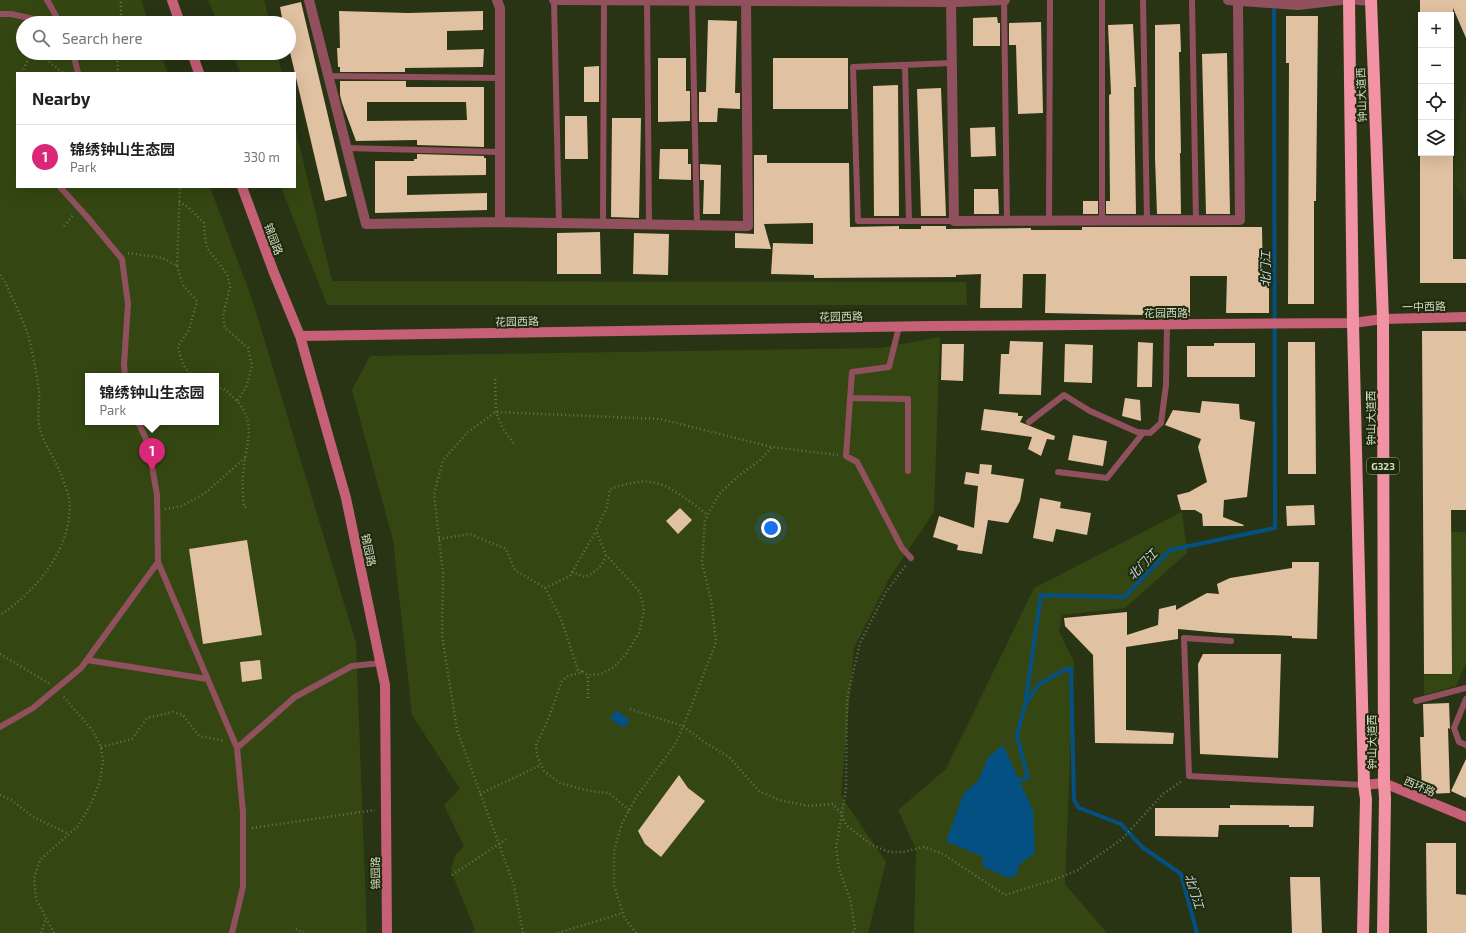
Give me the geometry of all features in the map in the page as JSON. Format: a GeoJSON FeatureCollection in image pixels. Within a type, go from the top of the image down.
{"type":"FeatureCollection","features":[{"type":"Feature","properties":{"kind":"highway","name":"钟山大道西"},"geometry":{"type":"LineString","coordinates":[[1349,0],[1353,323],[1364,785],[1366,799],[1363,933]]}},
{"type":"Feature","properties":{"kind":"highway","name":"钟山大道西"},"geometry":{"type":"LineString","coordinates":[[1371,1],[1383,319],[1385,798],[1383,933]]}},
{"type":"Feature","properties":{"kind":"street"},"geometry":{"type":"LineString","coordinates":[[172,0],[178,16]]}},
{"type":"Feature","properties":{"kind":"street"},"geometry":{"type":"LineString","coordinates":[[309,0],[366,224],[500,222],[748,226],[746,1]]}},
{"type":"Feature","properties":{"kind":"street"},"geometry":{"type":"LineString","coordinates":[[497,0],[500,8],[500,222]]}},
{"type":"Feature","properties":{"kind":"street"},"geometry":{"type":"LineString","coordinates":[[554,0],[1005,0]]}},
{"type":"Feature","properties":{"kind":"street"},"geometry":{"type":"LineString","coordinates":[[951,1],[954,220],[1240,220],[1233,1],[1298,5],[1341,0]]}},
{"type":"Feature","properties":{"kind":"street"},"geometry":{"type":"LineString","coordinates":[[1358,0],[1371,1]]}},
{"type":"Feature","properties":{"kind":"street"},"geometry":{"type":"LineString","coordinates":[[194,60],[199,72]]}},
{"type":"Feature","properties":{"kind":"street","name":"锦园路"},"geometry":{"type":"LineString","coordinates":[[242,188],[274,273],[300,336],[346,498],[381,663],[385,685],[387,933]]}},
{"type":"Feature","properties":{"kind":"street","name":"一中西路"},"geometry":{"type":"LineString","coordinates":[[1383,319],[1466,318]]}},
{"type":"Feature","properties":{"kind":"street","name":"花园西路"},"geometry":{"type":"LineString","coordinates":[[300,336],[900,327],[1353,323],[1383,319]]}},
{"type":"Feature","properties":{"kind":"street","name":"西环路"},"geometry":{"type":"LineString","coordinates":[[1364,785],[1384,783],[1466,818]]}},
{"type":"Feature","properties":{"kind":"lane"},"geometry":{"type":"LineString","coordinates":[[47,0],[56,16]]}},
{"type":"Feature","properties":{"kind":"lane"},"geometry":{"type":"LineString","coordinates":[[554,0],[559,223]]}},
{"type":"Feature","properties":{"kind":"lane"},"geometry":{"type":"LineString","coordinates":[[603,224],[604,0]]}},
{"type":"Feature","properties":{"kind":"lane"},"geometry":{"type":"LineString","coordinates":[[647,0],[649,224]]}},
{"type":"Feature","properties":{"kind":"lane"},"geometry":{"type":"LineString","coordinates":[[1005,0],[1007,220]]}},
{"type":"Feature","properties":{"kind":"lane"},"geometry":{"type":"LineString","coordinates":[[1049,220],[1050,0]]}},
{"type":"Feature","properties":{"kind":"lane"},"geometry":{"type":"LineString","coordinates":[[1102,0],[1102,220]]}},
{"type":"Feature","properties":{"kind":"lane"},"geometry":{"type":"LineString","coordinates":[[1143,0],[1147,220]]}},
{"type":"Feature","properties":{"kind":"lane"},"geometry":{"type":"LineString","coordinates":[[1192,0],[1196,220]]}},
{"type":"Feature","properties":{"kind":"lane"},"geometry":{"type":"LineString","coordinates":[[692,1],[697,225]]}},
{"type":"Feature","properties":{"kind":"lane"},"geometry":{"type":"LineString","coordinates":[[0,14],[21,16]]}},
{"type":"Feature","properties":{"kind":"lane"},"geometry":{"type":"LineString","coordinates":[[75,60],[78,72]]}},
{"type":"Feature","properties":{"kind":"lane"},"geometry":{"type":"LineString","coordinates":[[952,63],[853,66],[858,221],[954,220]]}},
{"type":"Feature","properties":{"kind":"lane"},"geometry":{"type":"LineString","coordinates":[[905,65],[909,221]]}},
{"type":"Feature","properties":{"kind":"lane"},"geometry":{"type":"LineString","coordinates":[[328,76],[500,78]]}},
{"type":"Feature","properties":{"kind":"lane"},"geometry":{"type":"LineString","coordinates":[[346,148],[500,152]]}},
{"type":"Feature","properties":{"kind":"lane"},"geometry":{"type":"LineString","coordinates":[[61,188],[79,207],[122,259],[128,304],[125,373]]}},
{"type":"Feature","properties":{"kind":"lane"},"geometry":{"type":"LineString","coordinates":[[1029,422],[1064,395],[1090,411],[1137,432],[1150,433],[1161,423],[1166,385],[1166,324]]}},
{"type":"Feature","properties":{"kind":"lane"},"geometry":{"type":"LineString","coordinates":[[900,327],[889,367],[852,372],[846,456],[857,462],[902,548],[911,558]]}},
{"type":"Feature","properties":{"kind":"lane"},"geometry":{"type":"LineString","coordinates":[[850,398],[908,399],[908,471]]}},
{"type":"Feature","properties":{"kind":"lane"},"geometry":{"type":"LineString","coordinates":[[139,425],[148,443],[157,496],[158,562],[236,745],[243,812],[243,887],[232,933]]}},
{"type":"Feature","properties":{"kind":"lane"},"geometry":{"type":"LineString","coordinates":[[1058,472],[1107,478],[1143,432]]}},
{"type":"Feature","properties":{"kind":"lane"},"geometry":{"type":"LineString","coordinates":[[0,727],[34,708],[81,668],[158,562]]}},
{"type":"Feature","properties":{"kind":"lane"},"geometry":{"type":"LineString","coordinates":[[1231,641],[1184,638],[1189,776],[1364,785]]}},
{"type":"Feature","properties":{"kind":"lane"},"geometry":{"type":"LineString","coordinates":[[87,660],[207,679]]}},
{"type":"Feature","properties":{"kind":"lane"},"geometry":{"type":"LineString","coordinates":[[236,745],[295,697],[352,666],[381,663]]}},
{"type":"Feature","properties":{"kind":"lane"},"geometry":{"type":"LineString","coordinates":[[1416,702],[1466,688]]}},
{"type":"Feature","properties":{"kind":"lane"},"geometry":{"type":"LineString","coordinates":[[1466,699],[1454,728],[1459,742],[1466,746]]}},
{"type":"Feature","properties":{"kind":"path"},"geometry":{"type":"LineString","coordinates":[[121,0],[121,16]]}},
{"type":"Feature","properties":{"kind":"path"},"geometry":{"type":"LineString","coordinates":[[22,72],[28,60]]}},
{"type":"Feature","properties":{"kind":"path"},"geometry":{"type":"LineString","coordinates":[[47,60],[62,72]]}},
{"type":"Feature","properties":{"kind":"path"},"geometry":{"type":"LineString","coordinates":[[117,60],[118,72]]}},
{"type":"Feature","properties":{"kind":"path"},"geometry":{"type":"LineString","coordinates":[[180,188],[177,266],[183,285],[197,301],[189,330],[178,346],[180,358],[190,373]]}},
{"type":"Feature","properties":{"kind":"path"},"geometry":{"type":"LineString","coordinates":[[179,202],[188,207],[204,223],[207,248],[227,274],[230,287],[223,316],[225,328],[248,348],[252,366],[246,388],[237,401]]}},
{"type":"Feature","properties":{"kind":"path"},"geometry":{"type":"LineString","coordinates":[[64,226],[79,207]]}},
{"type":"Feature","properties":{"kind":"path"},"geometry":{"type":"LineString","coordinates":[[118,254],[132,253],[163,258],[177,266]]}},
{"type":"Feature","properties":{"kind":"path"},"geometry":{"type":"LineString","coordinates":[[0,276],[5,282],[28,337],[39,391],[39,425],[60,471],[69,498],[65,535],[49,569],[28,593],[0,615]]}},
{"type":"Feature","properties":{"kind":"path"},"geometry":{"type":"LineString","coordinates":[[495,379],[496,412],[503,429],[515,445]]}},
{"type":"Feature","properties":{"kind":"path"},"geometry":{"type":"LineString","coordinates":[[219,388],[225,389],[237,401],[246,414],[250,434],[242,476],[244,507],[246,507]]}},
{"type":"Feature","properties":{"kind":"path"},"geometry":{"type":"LineString","coordinates":[[523,933],[514,885],[456,730],[442,635],[443,573],[434,494],[443,460],[468,432],[496,412],[660,419],[772,447],[846,456]]}},
{"type":"Feature","properties":{"kind":"path"},"geometry":{"type":"LineString","coordinates":[[636,933],[623,913],[614,885],[614,851],[622,823],[637,796],[676,743],[716,642],[711,600],[702,562],[705,520],[719,494],[737,477],[760,460],[772,447]]}},
{"type":"Feature","properties":{"kind":"path"},"geometry":{"type":"LineString","coordinates":[[158,511],[182,506],[205,493],[245,457]]}},
{"type":"Feature","properties":{"kind":"path"},"geometry":{"type":"LineString","coordinates":[[545,588],[570,576],[607,507],[610,489],[638,482],[651,482],[664,485],[708,515]]}},
{"type":"Feature","properties":{"kind":"path"},"geometry":{"type":"LineString","coordinates":[[439,539],[470,534],[506,549],[515,570],[545,588],[561,619],[578,670],[588,676],[601,674],[614,667],[626,654],[639,633],[644,610],[640,592],[606,556],[596,530]]}},
{"type":"Feature","properties":{"kind":"path"},"geometry":{"type":"LineString","coordinates":[[572,572],[585,577],[590,575],[604,562],[606,556]]}},
{"type":"Feature","properties":{"kind":"path"},"geometry":{"type":"LineString","coordinates":[[853,933],[855,928],[850,899],[839,869],[836,848],[846,789],[847,699],[860,643],[886,592],[911,558]]}},
{"type":"Feature","properties":{"kind":"path"},"geometry":{"type":"LineString","coordinates":[[0,654],[56,689],[93,731],[101,748],[103,761],[100,781],[91,804],[78,826],[40,860],[34,878],[36,899],[54,933]]}},
{"type":"Feature","properties":{"kind":"path"},"geometry":{"type":"LineString","coordinates":[[583,672],[568,676],[562,681],[536,745],[537,755],[544,771],[560,783],[589,791],[609,793],[629,810]]}},
{"type":"Feature","properties":{"kind":"path"},"geometry":{"type":"LineString","coordinates":[[588,676],[588,698]]}},
{"type":"Feature","properties":{"kind":"path"},"geometry":{"type":"LineString","coordinates":[[630,709],[683,726],[704,742],[728,757],[759,791],[778,800],[809,806],[833,804],[842,813],[846,825],[872,845],[889,852],[903,852],[924,847],[943,854],[1005,895],[1056,879],[1078,870],[1122,839],[1164,794],[1189,776]]}},
{"type":"Feature","properties":{"kind":"path"},"geometry":{"type":"LineString","coordinates":[[101,748],[132,739],[147,718],[173,712],[183,715],[199,736],[236,745]]}},
{"type":"Feature","properties":{"kind":"path"},"geometry":{"type":"LineString","coordinates":[[480,794],[541,765]]}},
{"type":"Feature","properties":{"kind":"path"},"geometry":{"type":"LineString","coordinates":[[0,795],[11,800],[33,817],[69,834]]}},
{"type":"Feature","properties":{"kind":"path"},"geometry":{"type":"LineString","coordinates":[[243,830],[386,808]]}},
{"type":"Feature","properties":{"kind":"path"},"geometry":{"type":"LineString","coordinates":[[452,875],[508,838]]}},
{"type":"Feature","properties":{"kind":"path"},"geometry":{"type":"LineString","coordinates":[[558,933],[623,913]]}},
{"type":"Feature","properties":{"kind":"path"},"geometry":{"type":"LineString","coordinates":[[41,933],[46,919]]}},
{"type":"Feature","properties":{"kind":"path"},"geometry":{"type":"LineString","coordinates":[[296,929],[304,933]]}},
{"type":"Feature","properties":{"kind":"shaded area"},"geometry":{"type":"Polygon","coordinates":[[[0,0],[141,0],[147,16],[16,16],[16,60],[163,60],[168,72],[16,72],[16,188],[210,188],[252,299],[356,643],[367,933],[0,933],[0,0]]]}},
{"type":"Feature","properties":{"kind":"shaded area"},"geometry":{"type":"Polygon","coordinates":[[[208,0],[264,0],[268,16],[215,16],[208,0]]]}},
{"type":"Feature","properties":{"kind":"shaded area"},"geometry":{"type":"Polygon","coordinates":[[[234,60],[279,60],[282,72],[240,72],[234,60]]]}},
{"type":"Feature","properties":{"kind":"shaded area"},"geometry":{"type":"Polygon","coordinates":[[[1466,92],[1466,204],[1454,183],[1459,121],[1466,92]]]}},
{"type":"Feature","properties":{"kind":"shaded area"},"geometry":{"type":"Polygon","coordinates":[[[296,131],[332,281],[966,282],[967,305],[327,305],[281,188],[296,188],[296,131]]]}},
{"type":"Feature","properties":{"kind":"shaded area"},"geometry":{"type":"Polygon","coordinates":[[[940,337],[934,512],[890,577],[854,648],[841,796],[886,862],[868,933],[470,933],[475,930],[451,871],[455,855],[464,846],[444,805],[460,789],[412,715],[393,540],[352,390],[370,356],[880,348],[940,337]]]}},
{"type":"Feature","properties":{"kind":"shaded area"},"geometry":{"type":"Polygon","coordinates":[[[1182,512],[1187,553],[1125,608],[1062,615],[1059,631],[1074,662],[1065,884],[1107,933],[914,933],[916,849],[898,810],[946,769],[1034,588],[1182,512]]]}},
{"type":"Feature","properties":{"kind":"shaded area"},"geometry":{"type":"Polygon","coordinates":[[[1451,532],[1466,532],[1466,663],[1456,686],[1424,695],[1424,675],[1452,674],[1451,532]]]}},
{"type":"Feature","properties":{"kind":"water"},"geometry":{"type":"Polygon","coordinates":[[[616,710],[630,720],[624,728],[610,719],[616,710]]]}},
{"type":"Feature","properties":{"kind":"water"},"geometry":{"type":"Polygon","coordinates":[[[1003,745],[1033,810],[1035,853],[1019,865],[1017,875],[1008,878],[982,866],[983,857],[946,841],[964,793],[978,781],[988,757],[1003,745]]]}},
{"type":"Feature","properties":{"kind":"building"},"geometry":{"type":"Polygon","coordinates":[[[1420,0],[1466,0],[1466,38],[1453,8],[1453,12],[1420,12],[1420,0]]]}},
{"type":"Feature","properties":{"kind":"building"},"geometry":{"type":"Polygon","coordinates":[[[301,2],[347,196],[325,201],[296,78],[296,72],[295,72],[292,60],[296,60],[296,16],[282,16],[280,7],[301,2]]]}},
{"type":"Feature","properties":{"kind":"building"},"geometry":{"type":"Polygon","coordinates":[[[339,11],[408,13],[483,11],[483,30],[447,31],[447,50],[484,49],[483,67],[405,68],[405,72],[340,72],[340,67],[338,67],[337,48],[340,48],[339,11]]]}},
{"type":"Feature","properties":{"kind":"building"},"geometry":{"type":"Polygon","coordinates":[[[1286,16],[1318,16],[1316,201],[1314,201],[1314,304],[1288,304],[1289,63],[1286,63],[1286,16]]]}},
{"type":"Feature","properties":{"kind":"building"},"geometry":{"type":"Polygon","coordinates":[[[997,17],[998,23],[1000,23],[1000,46],[973,46],[973,18],[997,17]]]}},
{"type":"Feature","properties":{"kind":"building"},"geometry":{"type":"Polygon","coordinates":[[[708,20],[737,21],[735,93],[740,93],[740,109],[718,108],[717,122],[699,122],[699,92],[706,92],[708,20]]]}},
{"type":"Feature","properties":{"kind":"building"},"geometry":{"type":"Polygon","coordinates":[[[1041,22],[1043,113],[1018,114],[1016,45],[1009,45],[1009,23],[1041,22]]]}},
{"type":"Feature","properties":{"kind":"building"},"geometry":{"type":"Polygon","coordinates":[[[1133,24],[1136,87],[1134,87],[1136,214],[1106,214],[1106,201],[1110,201],[1109,95],[1111,94],[1108,25],[1133,24]]]}},
{"type":"Feature","properties":{"kind":"building"},"geometry":{"type":"Polygon","coordinates":[[[1180,24],[1181,214],[1157,214],[1155,158],[1155,25],[1180,24]]]}},
{"type":"Feature","properties":{"kind":"building"},"geometry":{"type":"Polygon","coordinates":[[[1227,53],[1230,214],[1206,214],[1202,54],[1227,53]]]}},
{"type":"Feature","properties":{"kind":"building"},"geometry":{"type":"Polygon","coordinates":[[[658,58],[686,58],[686,91],[690,91],[690,121],[658,122],[658,58]]]}},
{"type":"Feature","properties":{"kind":"building"},"geometry":{"type":"Polygon","coordinates":[[[773,58],[848,58],[848,109],[773,109],[773,58]]]}},
{"type":"Feature","properties":{"kind":"building"},"geometry":{"type":"Polygon","coordinates":[[[599,66],[599,102],[584,102],[584,67],[599,66]]]}},
{"type":"Feature","properties":{"kind":"building"},"geometry":{"type":"Polygon","coordinates":[[[340,81],[406,81],[406,87],[484,87],[484,147],[417,145],[417,140],[356,141],[340,95],[340,81]],[[367,102],[367,121],[467,120],[466,102],[367,102]]]}},
{"type":"Feature","properties":{"kind":"building"},"geometry":{"type":"Polygon","coordinates":[[[898,85],[899,216],[874,216],[873,86],[898,85]]]}},
{"type":"Feature","properties":{"kind":"building"},"geometry":{"type":"Polygon","coordinates":[[[941,88],[946,216],[921,216],[917,89],[941,88]]]}},
{"type":"Feature","properties":{"kind":"building"},"geometry":{"type":"Polygon","coordinates":[[[565,116],[587,116],[588,159],[565,159],[565,116]]]}},
{"type":"Feature","properties":{"kind":"building"},"geometry":{"type":"Polygon","coordinates":[[[612,118],[641,118],[639,218],[611,217],[612,118]]]}},
{"type":"Feature","properties":{"kind":"building"},"geometry":{"type":"Polygon","coordinates":[[[995,127],[996,156],[971,157],[970,128],[995,127]]]}},
{"type":"Feature","properties":{"kind":"building"},"geometry":{"type":"Polygon","coordinates":[[[660,149],[688,149],[688,164],[691,164],[691,180],[659,179],[660,149]]]}},
{"type":"Feature","properties":{"kind":"building"},"geometry":{"type":"Polygon","coordinates":[[[417,154],[484,156],[484,158],[486,158],[486,175],[407,176],[407,195],[487,193],[487,210],[375,213],[375,161],[414,161],[414,159],[417,159],[417,154]]]}},
{"type":"Feature","properties":{"kind":"building"},"geometry":{"type":"Polygon","coordinates":[[[754,155],[767,155],[767,163],[849,163],[850,227],[899,226],[899,229],[921,229],[921,226],[946,226],[946,229],[1031,228],[1031,230],[1082,230],[1082,227],[1262,227],[1263,284],[1269,284],[1269,313],[1226,313],[1227,276],[1190,276],[1190,316],[1045,313],[1046,274],[1023,274],[1022,308],[980,308],[981,274],[956,275],[956,277],[814,278],[814,275],[771,274],[773,243],[813,244],[813,223],[764,224],[771,249],[735,248],[735,233],[754,234],[754,155]]]}},
{"type":"Feature","properties":{"kind":"building"},"geometry":{"type":"Polygon","coordinates":[[[1420,156],[1453,156],[1453,259],[1466,259],[1466,283],[1420,283],[1420,156]]]}},
{"type":"Feature","properties":{"kind":"building"},"geometry":{"type":"Polygon","coordinates":[[[700,164],[721,165],[720,214],[703,214],[704,180],[700,180],[700,164]]]}},
{"type":"Feature","properties":{"kind":"building"},"geometry":{"type":"Polygon","coordinates":[[[974,189],[998,189],[999,214],[974,214],[974,189]]]}},
{"type":"Feature","properties":{"kind":"building"},"geometry":{"type":"Polygon","coordinates":[[[1083,201],[1098,201],[1098,214],[1083,214],[1083,201]]]}},
{"type":"Feature","properties":{"kind":"building"},"geometry":{"type":"Polygon","coordinates":[[[600,232],[601,274],[557,274],[557,233],[600,232]]]}},
{"type":"Feature","properties":{"kind":"building"},"geometry":{"type":"Polygon","coordinates":[[[634,233],[669,234],[668,275],[633,274],[634,233]]]}},
{"type":"Feature","properties":{"kind":"building"},"geometry":{"type":"Polygon","coordinates":[[[1422,331],[1466,331],[1466,510],[1451,510],[1452,674],[1424,674],[1422,331]]]}},
{"type":"Feature","properties":{"kind":"building"},"geometry":{"type":"Polygon","coordinates":[[[1010,341],[1043,342],[1041,395],[999,394],[1001,354],[1009,354],[1010,341]]]}},
{"type":"Feature","properties":{"kind":"building"},"geometry":{"type":"Polygon","coordinates":[[[1138,342],[1153,343],[1152,387],[1137,387],[1138,342]]]}},
{"type":"Feature","properties":{"kind":"building"},"geometry":{"type":"Polygon","coordinates":[[[1288,342],[1315,342],[1316,474],[1288,474],[1288,342]]]}},
{"type":"Feature","properties":{"kind":"building"},"geometry":{"type":"Polygon","coordinates":[[[1214,343],[1255,343],[1255,377],[1187,377],[1187,346],[1214,346],[1214,343]]]}},
{"type":"Feature","properties":{"kind":"building"},"geometry":{"type":"Polygon","coordinates":[[[942,344],[964,344],[963,381],[941,380],[942,344]]]}},
{"type":"Feature","properties":{"kind":"building"},"geometry":{"type":"Polygon","coordinates":[[[1065,344],[1093,345],[1092,383],[1064,382],[1065,344]]]}},
{"type":"Feature","properties":{"kind":"building"},"geometry":{"type":"Polygon","coordinates":[[[1125,398],[1140,400],[1141,421],[1122,416],[1125,398]]]}},
{"type":"Feature","properties":{"kind":"building"},"geometry":{"type":"Polygon","coordinates":[[[1202,401],[1239,404],[1240,419],[1255,422],[1247,497],[1224,500],[1223,517],[1244,525],[1243,526],[1203,526],[1202,514],[1195,510],[1181,510],[1177,495],[1189,492],[1207,482],[1198,447],[1201,439],[1165,425],[1173,410],[1200,413],[1202,401]]]}},
{"type":"Feature","properties":{"kind":"building"},"geometry":{"type":"Polygon","coordinates":[[[984,409],[1018,413],[1018,416],[1023,416],[1020,422],[1055,436],[1054,440],[1047,439],[1041,456],[1028,449],[1032,437],[981,430],[984,409]]]}},
{"type":"Feature","properties":{"kind":"building"},"geometry":{"type":"Polygon","coordinates":[[[1073,435],[1107,441],[1103,466],[1068,460],[1073,435]]]}},
{"type":"Feature","properties":{"kind":"building"},"geometry":{"type":"Polygon","coordinates":[[[980,464],[992,465],[991,474],[1024,479],[1020,501],[1008,523],[988,520],[982,554],[957,550],[958,545],[933,537],[939,516],[974,528],[978,486],[964,484],[966,472],[979,474],[980,464]]]}},
{"type":"Feature","properties":{"kind":"building"},"geometry":{"type":"Polygon","coordinates":[[[1040,498],[1061,502],[1060,508],[1091,513],[1087,535],[1056,529],[1053,542],[1033,538],[1040,498]]]}},
{"type":"Feature","properties":{"kind":"building"},"geometry":{"type":"Polygon","coordinates":[[[1314,505],[1315,525],[1287,526],[1286,506],[1314,505]]]}},
{"type":"Feature","properties":{"kind":"building"},"geometry":{"type":"Polygon","coordinates":[[[680,508],[692,520],[678,534],[666,521],[680,508]]]}},
{"type":"Feature","properties":{"kind":"building"},"geometry":{"type":"Polygon","coordinates":[[[247,540],[262,635],[203,644],[189,549],[247,540]]]}},
{"type":"Feature","properties":{"kind":"building"},"geometry":{"type":"Polygon","coordinates":[[[1292,562],[1319,562],[1317,639],[1178,629],[1178,639],[1126,647],[1126,730],[1174,733],[1173,744],[1095,743],[1093,655],[1065,626],[1064,618],[1127,612],[1127,635],[1158,625],[1159,609],[1176,605],[1176,610],[1207,593],[1219,594],[1217,584],[1230,578],[1292,568],[1292,562]]]}},
{"type":"Feature","properties":{"kind":"building"},"geometry":{"type":"Polygon","coordinates":[[[1203,654],[1281,654],[1278,758],[1200,754],[1198,664],[1203,654]]]}},
{"type":"Feature","properties":{"kind":"building"},"geometry":{"type":"Polygon","coordinates":[[[260,660],[262,679],[242,682],[240,662],[260,660]]]}},
{"type":"Feature","properties":{"kind":"building"},"geometry":{"type":"Polygon","coordinates":[[[1449,703],[1450,729],[1448,728],[1450,793],[1428,794],[1422,792],[1420,737],[1424,737],[1423,704],[1449,703]]]}},
{"type":"Feature","properties":{"kind":"building"},"geometry":{"type":"Polygon","coordinates":[[[1466,759],[1466,798],[1451,791],[1466,759]]]}},
{"type":"Feature","properties":{"kind":"building"},"geometry":{"type":"Polygon","coordinates":[[[679,775],[688,788],[705,801],[661,857],[645,844],[638,831],[679,775]]]}},
{"type":"Feature","properties":{"kind":"building"},"geometry":{"type":"Polygon","coordinates":[[[1230,805],[1314,806],[1313,827],[1289,827],[1289,825],[1219,825],[1218,837],[1155,836],[1155,808],[1230,808],[1230,805]]]}},
{"type":"Feature","properties":{"kind":"building"},"geometry":{"type":"Polygon","coordinates":[[[1426,843],[1456,843],[1456,894],[1466,895],[1466,933],[1427,933],[1426,843]]]}},
{"type":"Feature","properties":{"kind":"building"},"geometry":{"type":"Polygon","coordinates":[[[1290,877],[1320,877],[1322,933],[1292,933],[1290,877]]]}},
{"type":"Feature","properties":{"kind":"waterway","name":"北门江"},"geometry":{"type":"LineString","coordinates":[[1197,933],[1181,874],[1142,847],[1121,824],[1079,808],[1074,800],[1071,668],[1062,671],[1038,685],[1025,705],[1041,595],[1124,597],[1170,550],[1275,528],[1274,3]]}},
{"type":"Feature","properties":{"kind":"waterway"},"geometry":{"type":"LineString","coordinates":[[1020,781],[1028,777],[1017,736],[1025,705]]}},
{"type":"Feature","properties":{"kind":"place","name":"锦绣钟山生态园"},"geometry":{"type":"Point","coordinates":[152,471]}}]}
